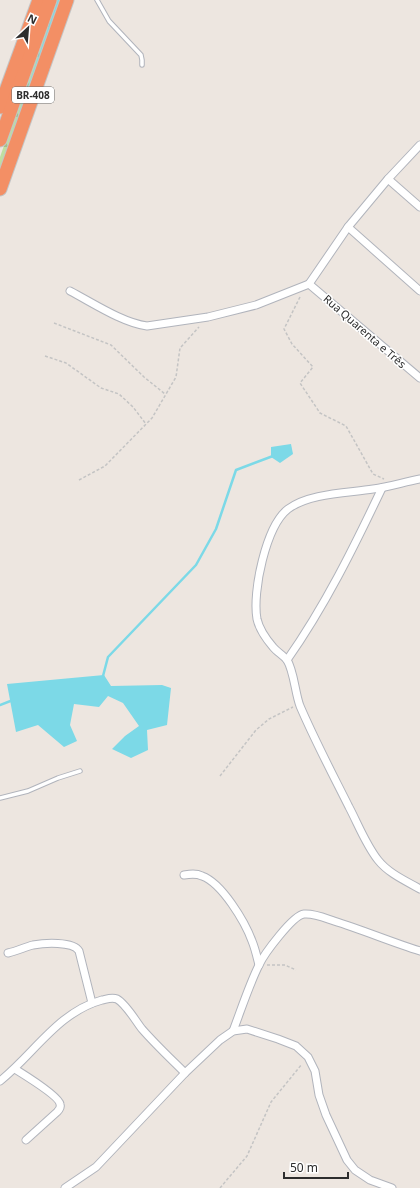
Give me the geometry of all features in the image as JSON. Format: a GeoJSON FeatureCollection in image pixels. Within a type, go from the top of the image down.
{"type":"FeatureCollection","features":[{"type":"Feature","properties":{"kind":"highway"},"geometry":{"type":"LineString","coordinates":[[0,107],[39,0]]}},
{"type":"Feature","properties":{"kind":"highway","name":"BR-408"},"geometry":{"type":"LineString","coordinates":[[0,140],[50,0]]}},
{"type":"Feature","properties":{"kind":"highway","name":"BR-408"},"geometry":{"type":"LineString","coordinates":[[0,189],[67,0]]}},
{"type":"Feature","properties":{"kind":"street"},"geometry":{"type":"LineString","coordinates":[[70,292],[128,321],[147,326],[208,317],[256,305],[309,284],[348,227],[388,179],[420,144]]}},
{"type":"Feature","properties":{"kind":"street"},"geometry":{"type":"LineString","coordinates":[[388,179],[420,207]]}},
{"type":"Feature","properties":{"kind":"street"},"geometry":{"type":"LineString","coordinates":[[348,227],[420,291]]}},
{"type":"Feature","properties":{"kind":"street","name":"Rua Quarenta e Três"},"geometry":{"type":"LineString","coordinates":[[309,284],[420,378]]}},
{"type":"Feature","properties":{"kind":"street"},"geometry":{"type":"LineString","coordinates":[[420,479],[393,484],[382,488],[332,494],[303,501],[288,509],[279,519],[270,537],[261,566],[256,596],[257,620],[264,634],[274,648],[287,660],[299,704],[317,744],[367,842],[378,860],[392,873],[420,889]]}},
{"type":"Feature","properties":{"kind":"street"},"geometry":{"type":"LineString","coordinates":[[287,660],[302,639],[351,554],[382,488]]}},
{"type":"Feature","properties":{"kind":"street"},"geometry":{"type":"LineString","coordinates":[[184,875],[194,874],[204,876],[217,886],[234,907],[253,941],[259,965]]}},
{"type":"Feature","properties":{"kind":"street"},"geometry":{"type":"LineString","coordinates":[[64,1188],[96,1166],[185,1073],[220,1040],[234,1030],[259,965],[288,924],[298,916],[304,914],[316,916],[352,926],[397,944],[420,951]]}},
{"type":"Feature","properties":{"kind":"street"},"geometry":{"type":"LineString","coordinates":[[8,953],[34,945],[69,944],[74,946],[79,951],[92,1003]]}},
{"type":"Feature","properties":{"kind":"street"},"geometry":{"type":"LineString","coordinates":[[0,1081],[15,1069],[52,1030],[68,1017],[92,1003],[110,998],[115,998],[122,1002],[143,1030],[185,1073]]}},
{"type":"Feature","properties":{"kind":"street"},"geometry":{"type":"LineString","coordinates":[[234,1030],[247,1030],[278,1039],[296,1046],[308,1057],[315,1071],[319,1095],[326,1115],[348,1160],[355,1170],[370,1180],[392,1188]]}},
{"type":"Feature","properties":{"kind":"street"},"geometry":{"type":"LineString","coordinates":[[15,1069],[50,1093],[58,1100],[60,1104],[60,1109],[26,1140]]}},
{"type":"Feature","properties":{"kind":"lane"},"geometry":{"type":"LineString","coordinates":[[97,0],[109,21],[141,55],[142,65]]}},
{"type":"Feature","properties":{"kind":"lane"},"geometry":{"type":"LineString","coordinates":[[0,798],[28,792],[58,778],[80,770]]}},
{"type":"Feature","properties":{"kind":"path"},"geometry":{"type":"LineString","coordinates":[[309,284],[301,294],[284,329],[292,344],[313,367],[300,383],[320,413],[346,426],[373,474],[393,484]]}},
{"type":"Feature","properties":{"kind":"path"},"geometry":{"type":"LineString","coordinates":[[79,480],[105,466],[152,418],[176,377],[180,348],[208,317]]}},
{"type":"Feature","properties":{"kind":"path"},"geometry":{"type":"LineString","coordinates":[[54,323],[111,345],[144,377],[166,394]]}},
{"type":"Feature","properties":{"kind":"path"},"geometry":{"type":"LineString","coordinates":[[45,356],[66,363],[101,388],[119,394],[133,407],[146,424]]}},
{"type":"Feature","properties":{"kind":"path"},"geometry":{"type":"LineString","coordinates":[[220,776],[256,730],[269,719],[299,704]]}},
{"type":"Feature","properties":{"kind":"path"},"geometry":{"type":"LineString","coordinates":[[259,965],[285,965],[296,970]]}},
{"type":"Feature","properties":{"kind":"path"},"geometry":{"type":"LineString","coordinates":[[220,1188],[247,1156],[271,1102],[308,1057]]}},
{"type":"Feature","properties":{"kind":"green space"},"geometry":{"type":"Polygon","coordinates":[[[55,0],[64,0],[0,182],[0,157],[55,0]]]}},
{"type":"Feature","properties":{"kind":"water"},"geometry":{"type":"Polygon","coordinates":[[[291,444],[293,454],[280,463],[271,457],[271,447],[291,444]]]}},
{"type":"Feature","properties":{"kind":"water"},"geometry":{"type":"Polygon","coordinates":[[[104,675],[111,686],[162,685],[171,688],[167,725],[147,730],[148,750],[131,758],[112,749],[125,736],[139,726],[123,703],[108,696],[99,707],[74,704],[70,725],[77,741],[64,747],[38,725],[16,732],[7,684],[104,675]]]}},
{"type":"Feature","properties":{"kind":"waterway"},"geometry":{"type":"LineString","coordinates":[[11,140],[59,0]]}},
{"type":"Feature","properties":{"kind":"waterway"},"geometry":{"type":"LineString","coordinates":[[103,676],[108,657],[196,565],[216,529],[236,470],[273,456]]}},
{"type":"Feature","properties":{"kind":"waterway"},"geometry":{"type":"LineString","coordinates":[[0,705],[13,700]]}}]}
